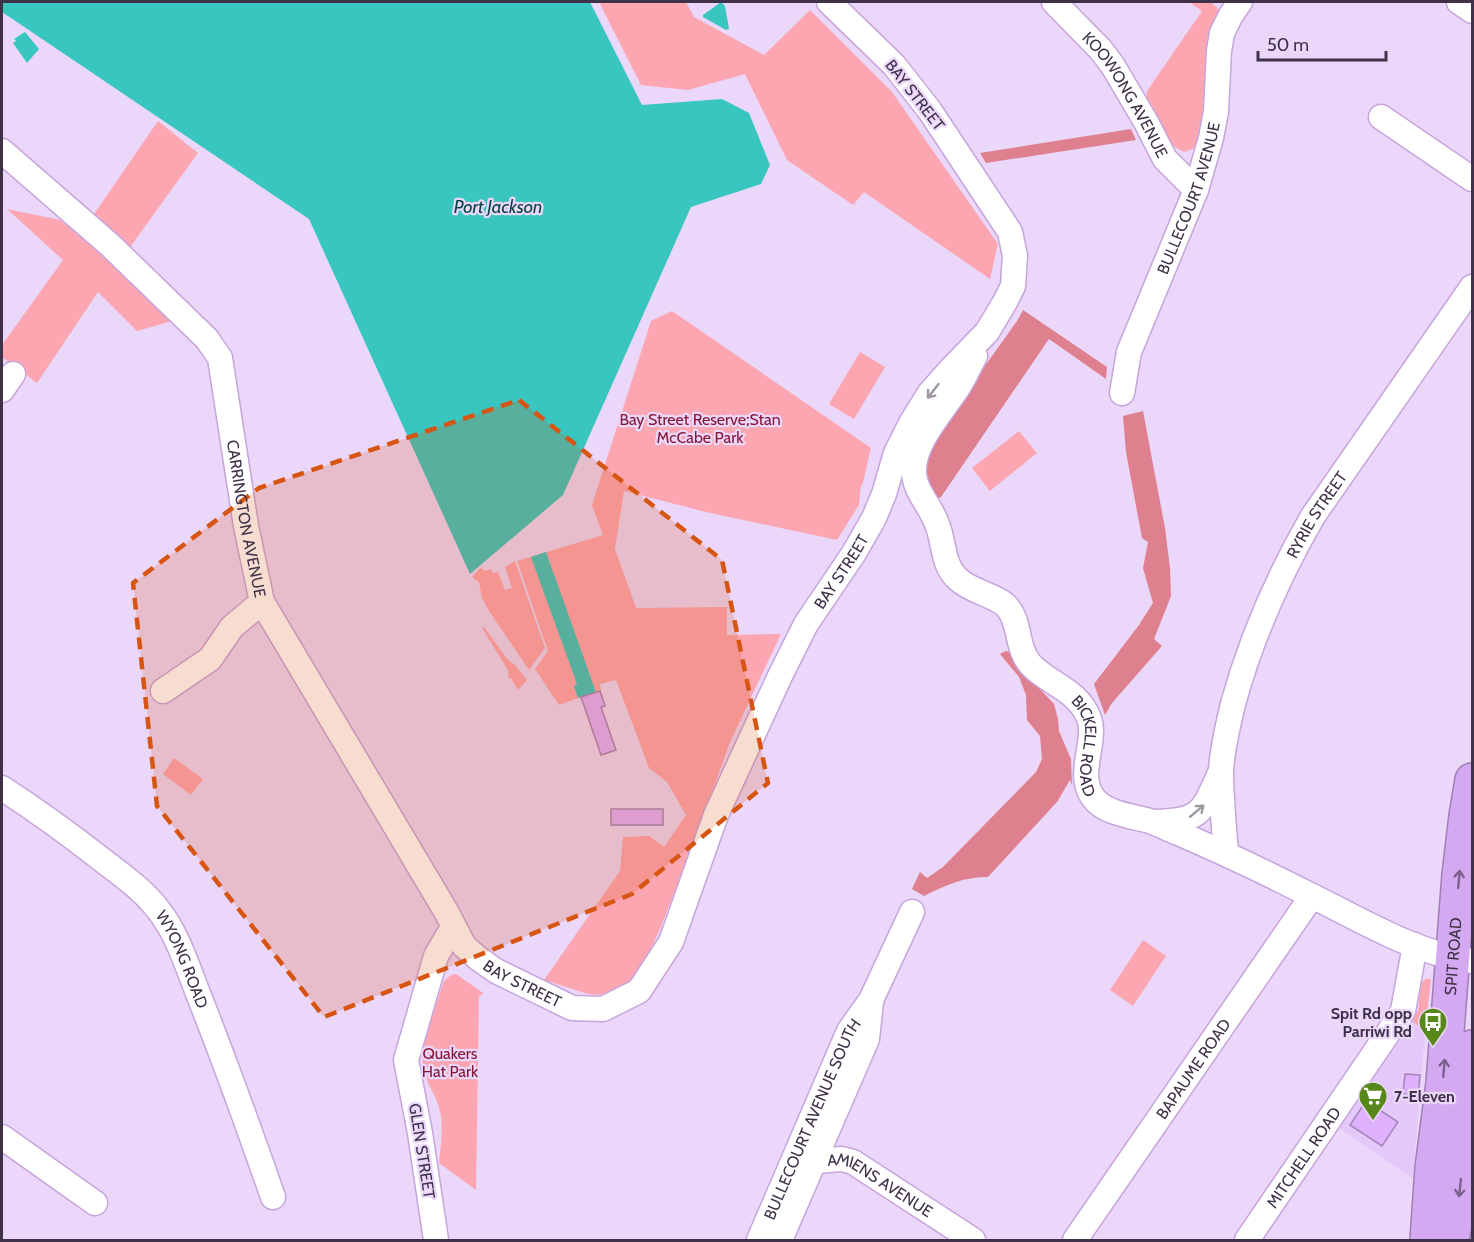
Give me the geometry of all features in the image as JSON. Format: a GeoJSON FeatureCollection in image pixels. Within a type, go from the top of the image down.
{"type":"FeatureCollection","features":[{"type":"Feature","properties":{"kind":"highway","name":"SPIT ROAD"},"geometry":{"type":"LineString","coordinates":[[1427,1240],[1432,1167],[1463,959],[1460,865],[1473,780]]}},
{"type":"Feature","properties":{"kind":"highway"},"geometry":{"type":"LineString","coordinates":[[1452,1240],[1458,1208],[1471,1088],[1473,1047]]}},
{"type":"Feature","properties":{"kind":"street","name":"BAY STREET"},"geometry":{"type":"LineString","coordinates":[[453,927],[464,946],[496,971],[572,1008],[603,1009],[639,991],[671,942],[716,815],[784,668],[806,624],[854,553],[877,510],[896,453],[911,423],[929,394],[987,332],[1012,286],[1015,256],[1010,232],[923,102],[894,65],[829,2]]}},
{"type":"Feature","properties":{"kind":"street","name":"KOOWONG AVENUE"},"geometry":{"type":"LineString","coordinates":[[1054,2],[1107,58],[1146,122],[1165,159],[1196,190]]}},
{"type":"Feature","properties":{"kind":"street"},"geometry":{"type":"LineString","coordinates":[[1459,2],[1473,11]]}},
{"type":"Feature","properties":{"kind":"street","name":"BULLECOURT AVENUE"},"geometry":{"type":"LineString","coordinates":[[1122,393],[1129,352],[1196,190],[1211,138],[1216,112],[1220,42],[1229,6]]}},
{"type":"Feature","properties":{"kind":"street"},"geometry":{"type":"LineString","coordinates":[[1381,117],[1473,179]]}},
{"type":"Feature","properties":{"kind":"street","name":"CARRINGTON AVENUE"},"geometry":{"type":"LineString","coordinates":[[2,152],[110,246],[207,339],[220,358],[246,526],[262,602],[441,903],[453,927]]}},
{"type":"Feature","properties":{"kind":"street","name":"RYRIE STREET"},"geometry":{"type":"LineString","coordinates":[[1226,853],[1221,771],[1229,719],[1243,669],[1266,610],[1292,553],[1313,516],[1473,287]]}},
{"type":"Feature","properties":{"kind":"street","name":"BICKELL ROAD"},"geometry":{"type":"LineString","coordinates":[[987,332],[959,387],[919,448],[913,471],[915,484],[937,523],[950,571],[965,585],[1008,607],[1013,616],[1025,659],[1032,667],[1068,692],[1083,706],[1091,728],[1086,781],[1096,801],[1106,808],[1153,822],[1226,853],[1399,940],[1463,959]]}},
{"type":"Feature","properties":{"kind":"street"},"geometry":{"type":"LineString","coordinates":[[163,691],[210,659],[232,627],[262,602]]}},
{"type":"Feature","properties":{"kind":"street","name":"RYRIE STREET"},"geometry":{"type":"LineString","coordinates":[[1153,822],[1173,822],[1194,816],[1203,808],[1221,771]]}},
{"type":"Feature","properties":{"kind":"street","name":"WYONG ROAD"},"geometry":{"type":"LineString","coordinates":[[2,788],[69,834],[127,879],[163,915],[181,952],[220,1050],[273,1197]]}},
{"type":"Feature","properties":{"kind":"street","name":"BAPAUME ROAD"},"geometry":{"type":"LineString","coordinates":[[1075,1240],[1312,896]]}},
{"type":"Feature","properties":{"kind":"street","name":"BULLECOURT AVENUE SOUTH"},"geometry":{"type":"LineString","coordinates":[[759,1240],[849,1031],[871,1000],[912,912]]}},
{"type":"Feature","properties":{"kind":"street","name":"GLEN STREET"},"geometry":{"type":"LineString","coordinates":[[436,1240],[420,1133],[406,1060],[436,956],[453,927]]}},
{"type":"Feature","properties":{"kind":"street","name":"MITCHELL ROAD"},"geometry":{"type":"LineString","coordinates":[[1247,1240],[1403,1011],[1415,945]]}},
{"type":"Feature","properties":{"kind":"street","name":"BULLECOURT AVENUE SOUTH"},"geometry":{"type":"LineString","coordinates":[[780,1240],[867,1039],[871,1000]]}},
{"type":"Feature","properties":{"kind":"street"},"geometry":{"type":"LineString","coordinates":[[3,1140],[95,1203]]}},
{"type":"Feature","properties":{"kind":"street","name":"AMIENS AVENUE"},"geometry":{"type":"LineString","coordinates":[[814,1161],[842,1159],[853,1162],[973,1240]]}},
{"type":"Feature","properties":{"kind":"highlighted area"},"geometry":{"type":"Polygon","coordinates":[[[519,400],[722,560],[768,783],[632,894],[324,1017],[157,806],[133,583],[259,488],[519,400]]]}},
{"type":"Feature","properties":{"kind":"shaded area"},"geometry":{"type":"Polygon","coordinates":[[[1131,129],[1136,140],[986,163],[980,153],[1131,129]]]}},
{"type":"Feature","properties":{"kind":"shaded area"},"geometry":{"type":"Polygon","coordinates":[[[1023,310],[1107,367],[1106,379],[1049,339],[941,497],[937,499],[924,475],[927,450],[1023,310]]]}},
{"type":"Feature","properties":{"kind":"shaded area"},"geometry":{"type":"Polygon","coordinates":[[[1143,411],[1165,528],[1171,596],[1154,639],[1162,646],[1112,703],[1105,715],[1094,684],[1153,603],[1143,568],[1148,542],[1142,538],[1126,452],[1123,416],[1143,411]]]}},
{"type":"Feature","properties":{"kind":"shaded area"},"geometry":{"type":"Polygon","coordinates":[[[1006,651],[1012,653],[1026,674],[1054,704],[1059,731],[1071,759],[1072,785],[1070,780],[1057,802],[988,877],[955,882],[924,896],[912,889],[920,872],[927,878],[943,867],[1036,772],[1042,759],[1040,736],[1027,720],[1026,695],[1019,677],[1000,654],[1006,651]]]}},
{"type":"Feature","properties":{"kind":"shaded area","name":"7-Eleven"},"geometry":{"type":"Polygon","coordinates":[[[1417,1011],[1426,1018],[1413,1179],[1338,1127],[1417,1011]]]}},
{"type":"Feature","properties":{"kind":"green space"},"geometry":{"type":"Polygon","coordinates":[[[599,2],[686,2],[694,17],[764,55],[810,10],[892,92],[998,244],[990,279],[864,192],[853,205],[787,160],[745,74],[688,90],[641,85],[599,2]]]}},
{"type":"Feature","properties":{"kind":"green space"},"geometry":{"type":"Polygon","coordinates":[[[1189,2],[1211,2],[1222,13],[1205,135],[1193,149],[1184,152],[1173,146],[1146,101],[1147,91],[1202,11],[1189,2]]]}},
{"type":"Feature","properties":{"kind":"green space"},"geometry":{"type":"Polygon","coordinates":[[[158,121],[198,153],[128,250],[92,217],[158,121]]]}},
{"type":"Feature","properties":{"kind":"green space"},"geometry":{"type":"Polygon","coordinates":[[[7,209],[60,220],[179,319],[137,331],[98,292],[37,383],[2,357],[2,345],[63,260],[7,209]]]}},
{"type":"Feature","properties":{"kind":"green space","name":"Bay Street Reserve;Stan McCabe Park"},"geometry":{"type":"Polygon","coordinates":[[[672,311],[871,448],[861,486],[859,505],[837,540],[706,512],[624,491],[615,549],[636,608],[727,607],[727,635],[781,634],[730,742],[690,853],[647,957],[633,982],[612,992],[598,995],[588,994],[544,980],[620,871],[623,837],[649,836],[664,847],[686,815],[667,782],[649,768],[616,680],[600,684],[601,690],[559,705],[535,669],[548,651],[517,561],[603,535],[592,505],[651,321],[672,311]]]}},
{"type":"Feature","properties":{"kind":"green space"},"geometry":{"type":"Polygon","coordinates":[[[860,352],[885,367],[854,419],[829,404],[860,352]]]}},
{"type":"Feature","properties":{"kind":"green space"},"geometry":{"type":"Polygon","coordinates":[[[1019,431],[1037,453],[990,491],[972,468],[1019,431]]]}},
{"type":"Feature","properties":{"kind":"green space"},"geometry":{"type":"Polygon","coordinates":[[[515,561],[545,648],[529,670],[489,611],[482,598],[479,582],[472,577],[480,568],[486,571],[491,569],[493,573],[498,572],[505,590],[512,588],[505,567],[515,561]]]}},
{"type":"Feature","properties":{"kind":"green space"},"geometry":{"type":"Polygon","coordinates":[[[484,627],[508,660],[527,680],[518,690],[511,678],[509,679],[508,670],[482,628],[484,627]]]}},
{"type":"Feature","properties":{"kind":"green space"},"geometry":{"type":"Polygon","coordinates":[[[174,758],[203,779],[191,795],[163,774],[174,758]]]}},
{"type":"Feature","properties":{"kind":"green space"},"geometry":{"type":"Polygon","coordinates":[[[1143,940],[1166,956],[1133,1006],[1110,990],[1143,940]]]}},
{"type":"Feature","properties":{"kind":"green space","name":"Quakers Hat Park"},"geometry":{"type":"Polygon","coordinates":[[[456,974],[483,993],[479,997],[476,1190],[439,1163],[442,1135],[441,1114],[423,1067],[426,1036],[444,981],[456,974]]]}},
{"type":"Feature","properties":{"kind":"green space"},"geometry":{"type":"Polygon","coordinates":[[[1427,978],[1431,980],[1425,1030],[1412,1021],[1418,1011],[1421,983],[1427,978]]]}},
{"type":"Feature","properties":{"kind":"water","name":"Port Jackson"},"geometry":{"type":"Polygon","coordinates":[[[2,2],[590,2],[642,105],[722,99],[749,113],[770,165],[761,184],[691,207],[563,495],[470,574],[309,219],[2,12],[2,2]]]}},
{"type":"Feature","properties":{"kind":"water"},"geometry":{"type":"Polygon","coordinates":[[[721,2],[725,6],[729,29],[726,30],[703,17],[721,2]]]}},
{"type":"Feature","properties":{"kind":"water"},"geometry":{"type":"Polygon","coordinates":[[[25,32],[39,49],[27,63],[13,43],[16,41],[14,39],[25,32]]]}},
{"type":"Feature","properties":{"kind":"water"},"geometry":{"type":"Polygon","coordinates":[[[546,552],[596,692],[578,698],[574,686],[577,684],[531,557],[546,552]]]}},
{"type":"Feature","properties":{"kind":"building"},"geometry":{"type":"Polygon","coordinates":[[[600,691],[605,706],[601,707],[616,750],[601,755],[581,697],[600,691]]]}},
{"type":"Feature","properties":{"kind":"building"},"geometry":{"type":"Polygon","coordinates":[[[611,809],[663,809],[663,825],[611,825],[611,809]]]}},
{"type":"Feature","properties":{"kind":"building"},"geometry":{"type":"Polygon","coordinates":[[[1405,1074],[1420,1075],[1418,1095],[1403,1094],[1405,1074]]]}},
{"type":"Feature","properties":{"kind":"building"},"geometry":{"type":"Polygon","coordinates":[[[1366,1101],[1398,1122],[1382,1146],[1350,1125],[1366,1101]]]}},
{"type":"Feature","properties":{"kind":"place","name":"Spit Rd opp Parriwi Rd"},"geometry":{"type":"Point","coordinates":[1433,1048]}},
{"type":"Feature","properties":{"kind":"place","name":"7-Eleven"},"geometry":{"type":"Point","coordinates":[1373,1122]}}]}
